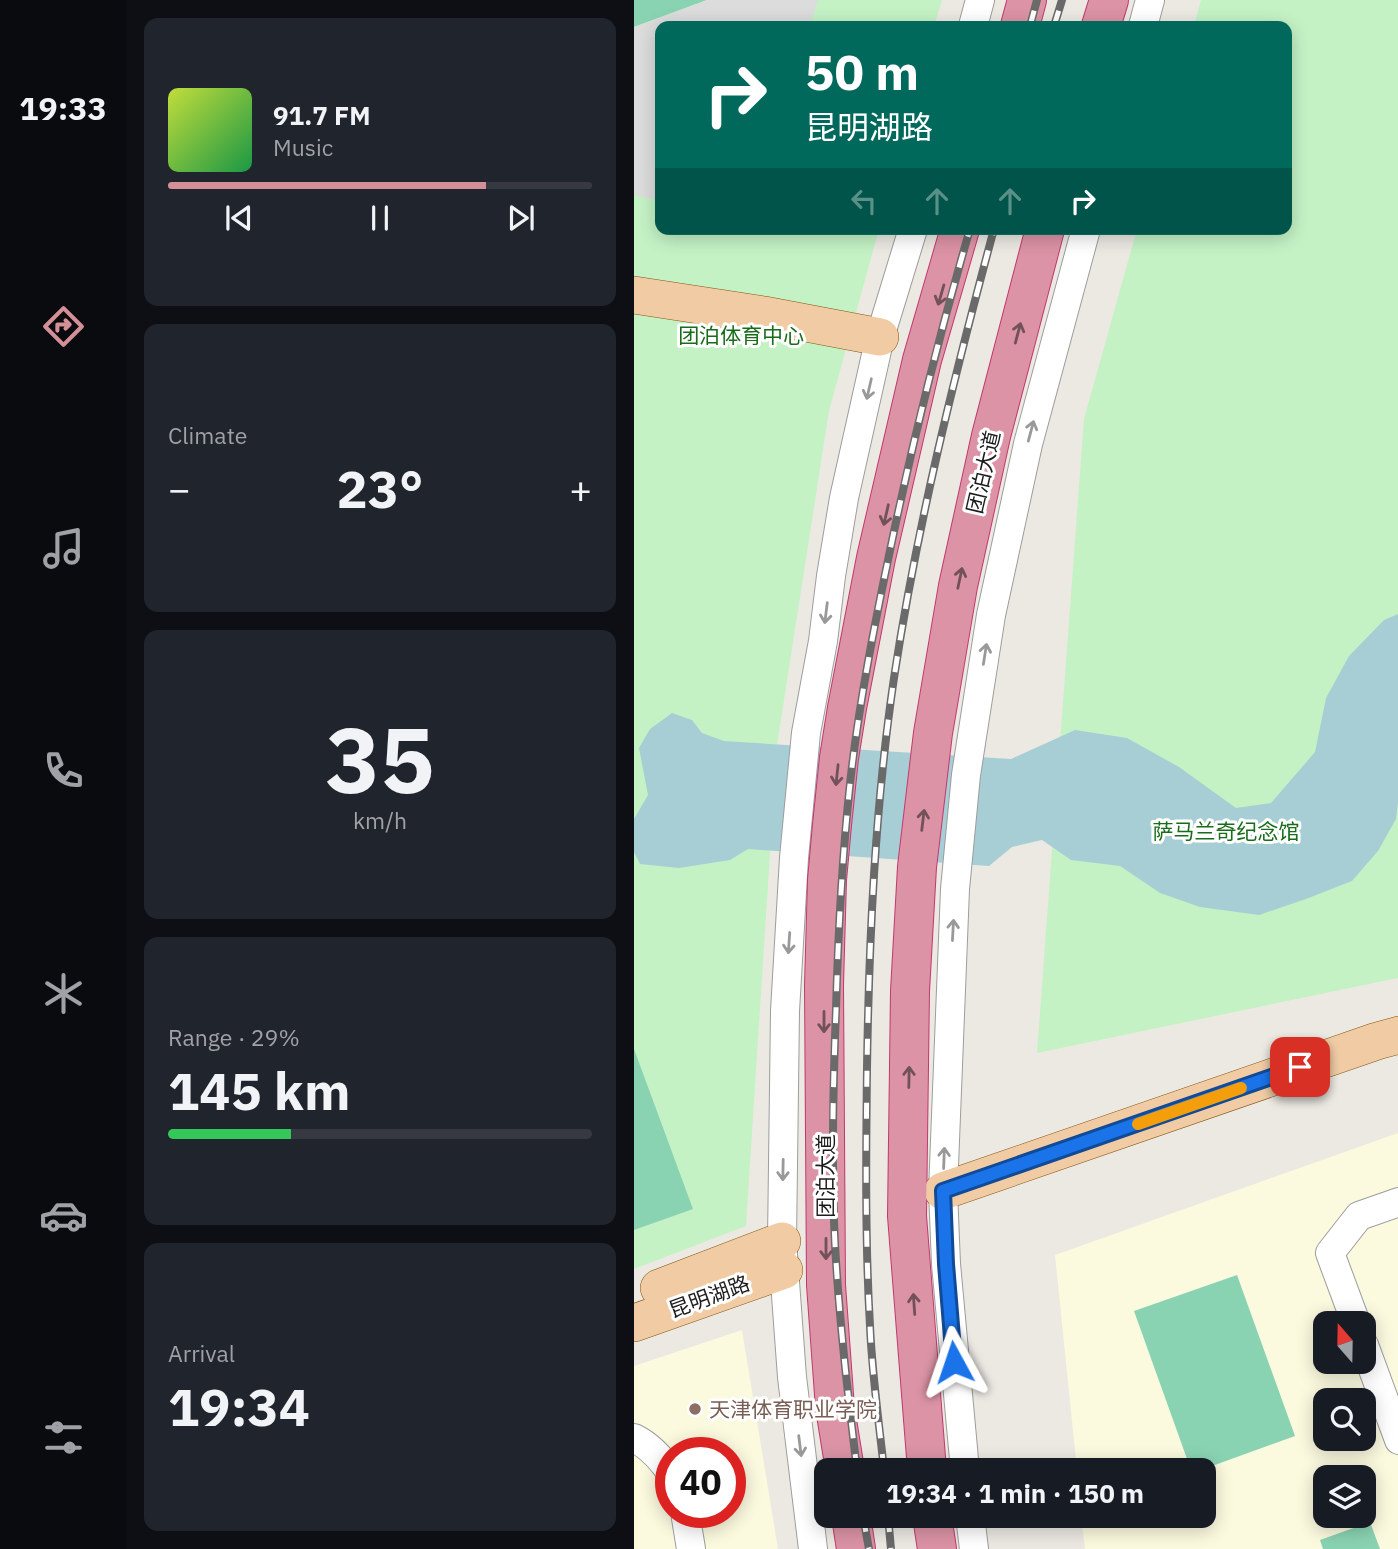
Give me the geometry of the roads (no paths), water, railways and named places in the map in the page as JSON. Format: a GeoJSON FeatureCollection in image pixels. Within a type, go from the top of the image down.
{"type":"FeatureCollection","features":[{"type":"Feature","properties":{"kind":"highway"},"geometry":{"type":"LineString","coordinates":[[1021,21],[1027,0]]}},
{"type":"Feature","properties":{"kind":"highway"},"geometry":{"type":"LineString","coordinates":[[1103,21],[1109,0]]}},
{"type":"Feature","properties":{"kind":"highway","name":"团泊大道"},"geometry":{"type":"LineString","coordinates":[[843,1458],[835,1408],[826,1285],[824,985],[810,878],[839,758],[829,707],[876,558],[922,360],[958,235]]}},
{"type":"Feature","properties":{"kind":"highway","name":"团泊大道"},"geometry":{"type":"LineString","coordinates":[[926,1458],[907,1216],[910,991],[917,867],[936,718],[958,586],[991,436],[1043,235]]}},
{"type":"Feature","properties":{"kind":"highway"},"geometry":{"type":"LineString","coordinates":[[853,1528],[856,1549]]}},
{"type":"Feature","properties":{"kind":"highway"},"geometry":{"type":"LineString","coordinates":[[934,1528],[937,1549]]}},
{"type":"Feature","properties":{"kind":"main road"},"geometry":{"type":"LineString","coordinates":[[634,295],[764,315],[880,337]]}},
{"type":"Feature","properties":{"kind":"main road"},"geometry":{"type":"LineString","coordinates":[[943,1191],[1399,1035]]}},
{"type":"Feature","properties":{"kind":"main road","name":"昆明湖路"},"geometry":{"type":"LineString","coordinates":[[634,1297],[783,1255]]}},
{"type":"Feature","properties":{"kind":"main road","name":"昆明湖路"},"geometry":{"type":"LineString","coordinates":[[634,1323],[783,1255]]}},
{"type":"Feature","properties":{"kind":"street"},"geometry":{"type":"LineString","coordinates":[[974,21],[980,0]]}},
{"type":"Feature","properties":{"kind":"street"},"geometry":{"type":"LineString","coordinates":[[1144,21],[1150,0]]}},
{"type":"Feature","properties":{"kind":"street"},"geometry":{"type":"LineString","coordinates":[[829,707],[823,641],[844,498],[880,337],[911,235]]}},
{"type":"Feature","properties":{"kind":"street"},"geometry":{"type":"LineString","coordinates":[[964,1458],[946,1264],[943,1191],[955,889],[966,775],[991,615],[1028,444],[1084,235]]}},
{"type":"Feature","properties":{"kind":"street"},"geometry":{"type":"LineString","coordinates":[[810,878],[784,1012],[783,1255],[792,1377],[812,1549]]}},
{"type":"Feature","properties":{"kind":"street"},"geometry":{"type":"LineString","coordinates":[[1352,1311],[1330,1253],[1359,1216],[1399,1202]]}},
{"type":"Feature","properties":{"kind":"street"},"geometry":{"type":"LineString","coordinates":[[1374,1374],[1399,1440]]}},
{"type":"Feature","properties":{"kind":"street"},"geometry":{"type":"LineString","coordinates":[[634,1438],[655,1454]]}},
{"type":"Feature","properties":{"kind":"street"},"geometry":{"type":"LineString","coordinates":[[688,1528],[691,1549]]}},
{"type":"Feature","properties":{"kind":"street"},"geometry":{"type":"LineString","coordinates":[[971,1528],[974,1549]]}},
{"type":"Feature","properties":{"kind":"water"},"geometry":{"type":"Polygon","coordinates":[[[1398,614],[1399,794],[1396,819],[1378,851],[1352,881],[1259,915],[1200,907],[1160,893],[1120,866],[1071,860],[1042,840],[1012,847],[989,866],[748,849],[730,860],[679,868],[640,864],[634,852],[634,819],[648,795],[639,748],[650,729],[672,713],[692,720],[702,733],[724,741],[1011,759],[1075,730],[1127,738],[1179,767],[1236,808],[1271,803],[1315,752],[1326,698],[1349,656],[1384,620],[1398,614]]]}},
{"type":"Feature","properties":{"kind":"railway"},"geometry":{"type":"LineString","coordinates":[[1031,21],[1037,0]]}},
{"type":"Feature","properties":{"kind":"railway"},"geometry":{"type":"LineString","coordinates":[[1056,21],[1062,0]]}},
{"type":"Feature","properties":{"kind":"railway"},"geometry":{"type":"LineString","coordinates":[[856,1458],[839,1300],[833,1186],[838,954],[847,812],[863,692],[892,541],[928,384],[968,235]]}},
{"type":"Feature","properties":{"kind":"railway"},"geometry":{"type":"LineString","coordinates":[[883,1458],[871,1344],[866,1197],[869,970],[878,824],[887,726],[903,621],[925,508],[992,235]]}},
{"type":"Feature","properties":{"kind":"railway"},"geometry":{"type":"LineString","coordinates":[[865,1528],[869,1549]]}},
{"type":"Feature","properties":{"kind":"railway"},"geometry":{"type":"LineString","coordinates":[[889,1528],[891,1549]]}},
{"type":"Feature","properties":{"kind":"place","name":"天津体育职业学院"},"geometry":{"type":"Point","coordinates":[695,1409]}},
{"type":"Feature","properties":{"kind":"park label","name":"团泊体育中心"},"geometry":{"type":"Point","coordinates":[741,335]}},
{"type":"Feature","properties":{"kind":"park label","name":"萨马兰奇纪念馆"},"geometry":{"type":"Point","coordinates":[1226,831]}}]}
